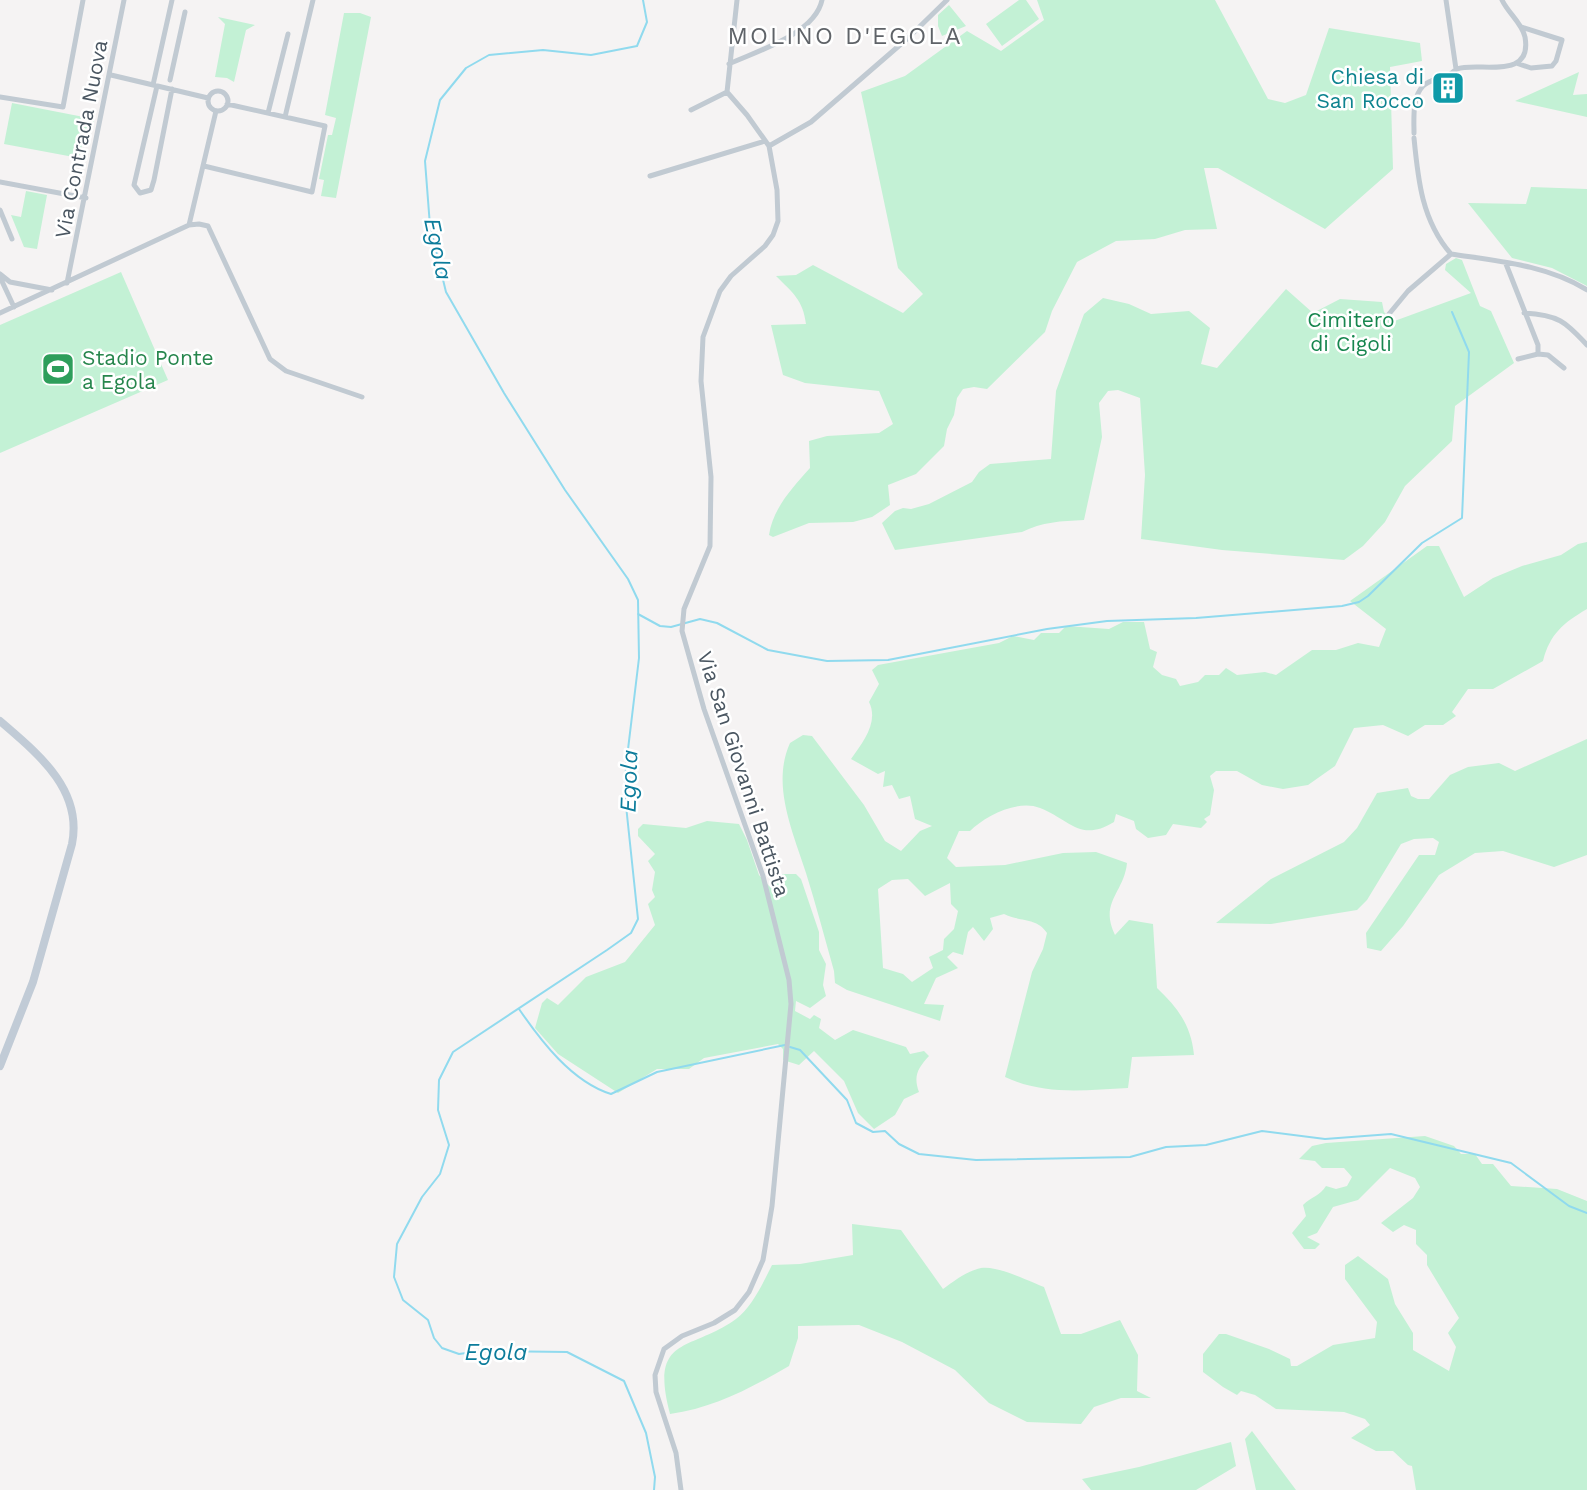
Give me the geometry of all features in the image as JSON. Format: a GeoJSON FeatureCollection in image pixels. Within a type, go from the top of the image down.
{"type":"FeatureCollection","features":[{"type":"Feature","properties":{"kind":"street"},"geometry":{"type":"LineString","coordinates":[[0,97],[63,107],[83,0]]}},
{"type":"Feature","properties":{"kind":"street","name":"Via Contrada Nuova"},"geometry":{"type":"LineString","coordinates":[[67,283],[124,0]]}},
{"type":"Feature","properties":{"kind":"street"},"geometry":{"type":"LineString","coordinates":[[172,0],[134,185],[140,193],[150,190],[154,180],[172,89]]}},
{"type":"Feature","properties":{"kind":"street"},"geometry":{"type":"LineString","coordinates":[[285,117],[313,0]]}},
{"type":"Feature","properties":{"kind":"street"},"geometry":{"type":"LineString","coordinates":[[737,0],[727,92],[767,144]]}},
{"type":"Feature","properties":{"kind":"street"},"geometry":{"type":"LineString","coordinates":[[729,64],[795,34],[819,9],[822,0]]}},
{"type":"Feature","properties":{"kind":"street"},"geometry":{"type":"LineString","coordinates":[[650,176],[767,144],[811,122],[908,38],[947,0]]}},
{"type":"Feature","properties":{"kind":"street"},"geometry":{"type":"LineString","coordinates":[[1446,0],[1456,69]]}},
{"type":"Feature","properties":{"kind":"street"},"geometry":{"type":"LineString","coordinates":[[1502,0],[1521,27],[1525,43],[1522,55],[1516,63],[1507,67],[1456,69],[1446,76],[1425,83],[1421,88],[1415,106],[1414,136],[1424,209],[1441,242],[1451,254],[1547,271],[1587,290]]}},
{"type":"Feature","properties":{"kind":"street"},"geometry":{"type":"LineString","coordinates":[[170,79],[185,12]]}},
{"type":"Feature","properties":{"kind":"street"},"geometry":{"type":"LineString","coordinates":[[1516,63],[1531,68],[1552,66],[1562,40],[1521,27]]}},
{"type":"Feature","properties":{"kind":"street"},"geometry":{"type":"LineString","coordinates":[[268,113],[288,34]]}},
{"type":"Feature","properties":{"kind":"street"},"geometry":{"type":"LineString","coordinates":[[163,37],[179,40]]}},
{"type":"Feature","properties":{"kind":"street"},"geometry":{"type":"LineString","coordinates":[[280,65],[297,69]]}},
{"type":"Feature","properties":{"kind":"street"},"geometry":{"type":"LineString","coordinates":[[111,75],[208,97]]}},
{"type":"Feature","properties":{"kind":"street"},"geometry":{"type":"LineString","coordinates":[[213,91],[222,91],[228,97],[227,104],[223,110],[216,111],[210,107],[208,97],[213,91]]}},
{"type":"Feature","properties":{"kind":"street"},"geometry":{"type":"LineString","coordinates":[[691,110],[727,92]]}},
{"type":"Feature","properties":{"kind":"street"},"geometry":{"type":"LineString","coordinates":[[204,166],[312,191],[325,126],[227,104]]}},
{"type":"Feature","properties":{"kind":"street"},"geometry":{"type":"LineString","coordinates":[[189,225],[216,111]]}},
{"type":"Feature","properties":{"kind":"street","name":"Via San Giovanni Battista"},"geometry":{"type":"LineString","coordinates":[[681,1490],[676,1453],[656,1392],[655,1375],[664,1349],[682,1336],[714,1324],[735,1310],[749,1292],[763,1260],[772,1206],[788,1050],[791,994],[780,940],[747,825],[704,709],[682,629],[684,609],[710,545],[711,477],[701,381],[703,337],[720,291],[731,276],[765,246],[773,236],[778,221],[777,191],[767,144]]}},
{"type":"Feature","properties":{"kind":"street"},"geometry":{"type":"LineString","coordinates":[[0,182],[86,198]]}},
{"type":"Feature","properties":{"kind":"street"},"geometry":{"type":"LineString","coordinates":[[0,210],[12,239]]}},
{"type":"Feature","properties":{"kind":"street"},"geometry":{"type":"LineString","coordinates":[[0,313],[189,225],[208,226],[270,359],[286,372],[362,397]]}},
{"type":"Feature","properties":{"kind":"street"},"geometry":{"type":"LineString","coordinates":[[1389,314],[1408,291],[1451,254]]}},
{"type":"Feature","properties":{"kind":"street"},"geometry":{"type":"LineString","coordinates":[[1506,264],[1538,345],[1538,354]]}},
{"type":"Feature","properties":{"kind":"street"},"geometry":{"type":"LineString","coordinates":[[0,275],[10,282],[52,290]]}},
{"type":"Feature","properties":{"kind":"street"},"geometry":{"type":"LineString","coordinates":[[0,275],[14,307]]}},
{"type":"Feature","properties":{"kind":"street"},"geometry":{"type":"LineString","coordinates":[[1524,313],[1565,321],[1587,345]]}},
{"type":"Feature","properties":{"kind":"street"},"geometry":{"type":"LineString","coordinates":[[1518,359],[1538,354],[1548,355],[1564,368]]}},
{"type":"Feature","properties":{"kind":"street"},"geometry":{"type":"LineString","coordinates":[[0,721],[36,753],[56,776],[70,801],[74,822],[72,844],[34,978],[0,1066]]}},
{"type":"Feature","properties":{"kind":"green space"},"geometry":{"type":"Polygon","coordinates":[[[1019,0],[1026,0],[1039,19],[1002,46],[986,24],[1019,0]]]}},
{"type":"Feature","properties":{"kind":"green space"},"geometry":{"type":"Polygon","coordinates":[[[1037,0],[1215,0],[1268,99],[1285,103],[1306,95],[1329,28],[1420,43],[1422,61],[1390,67],[1393,169],[1325,229],[1218,168],[1204,168],[1217,229],[1185,230],[1155,239],[1116,241],[1077,262],[1052,311],[1045,332],[987,389],[963,389],[957,398],[944,446],[916,474],[888,485],[890,505],[872,517],[853,522],[809,523],[773,537],[769,535],[771,525],[779,507],[810,468],[809,441],[827,436],[879,433],[893,424],[879,391],[805,383],[783,375],[771,325],[806,324],[800,303],[776,276],[796,275],[813,265],[903,313],[923,294],[898,268],[861,92],[905,76],[967,31],[1001,51],[1044,20],[1037,0]]]}},
{"type":"Feature","properties":{"kind":"green space"},"geometry":{"type":"Polygon","coordinates":[[[949,5],[966,26],[942,36],[938,15],[949,5]]]}},
{"type":"Feature","properties":{"kind":"green space"},"geometry":{"type":"Polygon","coordinates":[[[344,13],[360,13],[371,17],[336,198],[321,196],[324,180],[319,179],[328,135],[332,135],[336,118],[325,115],[344,13]]]}},
{"type":"Feature","properties":{"kind":"green space"},"geometry":{"type":"Polygon","coordinates":[[[218,17],[255,25],[246,30],[234,82],[215,77],[225,24],[218,17]]]}},
{"type":"Feature","properties":{"kind":"green space"},"geometry":{"type":"Polygon","coordinates":[[[1579,72],[1573,95],[1587,94],[1587,117],[1515,101],[1579,72]]]}},
{"type":"Feature","properties":{"kind":"green space"},"geometry":{"type":"Polygon","coordinates":[[[12,103],[94,119],[93,128],[85,130],[79,158],[4,144],[12,103]]]}},
{"type":"Feature","properties":{"kind":"green space"},"geometry":{"type":"Polygon","coordinates":[[[1531,187],[1587,189],[1587,286],[1552,268],[1512,258],[1468,203],[1526,204],[1531,187]]]}},
{"type":"Feature","properties":{"kind":"green space"},"geometry":{"type":"Polygon","coordinates":[[[26,191],[47,195],[37,249],[24,247],[11,215],[21,217],[26,191]]]}},
{"type":"Feature","properties":{"kind":"green space","name":"Cimitero di Cigoli"},"geometry":{"type":"Polygon","coordinates":[[[1456,258],[1462,260],[1480,306],[1491,311],[1514,363],[1455,406],[1452,441],[1405,486],[1385,522],[1363,546],[1344,560],[1222,550],[1141,539],[1145,475],[1140,398],[1118,390],[1108,391],[1099,403],[1102,437],[1084,520],[1052,523],[1022,532],[895,550],[882,523],[895,511],[929,504],[972,482],[979,472],[990,464],[1051,459],[1056,391],[1084,314],[1103,298],[1129,304],[1151,314],[1189,311],[1210,328],[1201,364],[1217,368],[1286,289],[1313,313],[1340,299],[1382,302],[1384,312],[1390,318],[1389,323],[1471,293],[1445,270],[1446,264],[1456,258]]]}},
{"type":"Feature","properties":{"kind":"green space"},"geometry":{"type":"Polygon","coordinates":[[[121,272],[168,380],[0,453],[0,325],[121,272]]]}},
{"type":"Feature","properties":{"kind":"green space"},"geometry":{"type":"Polygon","coordinates":[[[1587,542],[1587,609],[1559,630],[1549,643],[1543,661],[1493,689],[1468,689],[1452,712],[1456,716],[1443,725],[1425,725],[1408,736],[1383,725],[1354,728],[1335,766],[1308,785],[1283,789],[1262,785],[1237,771],[1216,771],[1210,776],[1214,790],[1210,815],[1204,819],[1207,822],[1201,828],[1173,824],[1166,835],[1148,838],[1136,829],[1134,821],[1116,814],[1114,822],[1102,828],[1083,830],[1040,808],[1022,806],[1002,810],[970,831],[959,831],[947,858],[956,867],[1005,865],[1063,853],[1096,852],[1127,863],[1111,906],[1111,924],[1115,935],[1129,920],[1153,924],[1157,988],[1187,1026],[1194,1055],[1132,1057],[1128,1088],[1050,1089],[1005,1077],[1032,972],[1047,933],[1038,924],[1004,914],[990,918],[993,929],[984,941],[973,927],[968,932],[963,955],[953,952],[947,957],[958,968],[936,978],[924,1004],[944,1005],[940,1021],[847,990],[835,983],[834,971],[786,808],[783,792],[785,759],[790,743],[803,735],[812,736],[864,805],[885,841],[901,851],[920,831],[932,826],[915,819],[910,796],[899,799],[892,785],[883,787],[885,771],[878,774],[851,759],[865,739],[871,724],[872,709],[869,702],[879,684],[872,670],[878,665],[999,643],[1013,636],[1034,640],[1041,633],[1059,633],[1066,626],[1109,629],[1123,622],[1144,622],[1150,649],[1157,652],[1153,667],[1162,675],[1176,679],[1180,686],[1198,682],[1205,675],[1219,675],[1226,668],[1237,675],[1265,672],[1276,675],[1312,650],[1336,650],[1358,643],[1379,647],[1386,629],[1350,601],[1427,546],[1439,546],[1464,597],[1493,578],[1561,555],[1578,544],[1587,542]],[[908,879],[892,880],[878,889],[883,968],[903,974],[912,982],[933,968],[929,957],[943,950],[944,939],[954,929],[958,911],[951,904],[950,883],[925,896],[908,879]]]}},
{"type":"Feature","properties":{"kind":"green space"},"geometry":{"type":"Polygon","coordinates":[[[1587,739],[1587,855],[1554,867],[1503,851],[1475,853],[1439,875],[1403,926],[1381,951],[1367,948],[1366,933],[1419,855],[1435,855],[1439,842],[1433,838],[1414,839],[1401,844],[1367,900],[1357,910],[1271,924],[1216,923],[1271,879],[1344,842],[1357,828],[1377,793],[1408,788],[1411,796],[1429,799],[1450,775],[1468,767],[1499,763],[1515,771],[1587,739]]]}},
{"type":"Feature","properties":{"kind":"green space"},"geometry":{"type":"Polygon","coordinates":[[[707,821],[739,824],[759,875],[771,888],[782,874],[796,874],[801,879],[819,932],[819,950],[826,964],[823,985],[826,996],[810,1008],[796,1001],[795,1011],[810,1019],[814,1015],[821,1019],[819,1028],[835,1040],[853,1030],[906,1047],[910,1054],[924,1051],[929,1056],[918,1072],[916,1081],[919,1092],[904,1099],[895,1115],[874,1129],[858,1113],[844,1081],[814,1051],[799,1065],[783,1060],[783,1049],[778,1044],[704,1058],[689,1069],[657,1069],[618,1093],[558,1054],[535,1028],[542,1003],[547,998],[558,1005],[586,977],[625,962],[655,925],[648,904],[655,897],[652,890],[655,872],[648,861],[655,854],[638,836],[638,829],[643,824],[686,828],[707,821]]]}},
{"type":"Feature","properties":{"kind":"green space"},"geometry":{"type":"Polygon","coordinates":[[[1425,1136],[1454,1146],[1461,1154],[1475,1154],[1482,1164],[1493,1164],[1511,1186],[1557,1189],[1587,1201],[1587,1490],[1416,1490],[1412,1466],[1393,1451],[1376,1451],[1351,1438],[1370,1425],[1365,1419],[1344,1412],[1276,1409],[1255,1395],[1241,1391],[1237,1395],[1203,1372],[1203,1354],[1219,1334],[1269,1349],[1290,1359],[1291,1366],[1297,1366],[1333,1345],[1375,1338],[1377,1322],[1345,1279],[1345,1265],[1358,1256],[1388,1279],[1395,1304],[1413,1333],[1413,1350],[1449,1371],[1456,1347],[1448,1333],[1459,1318],[1427,1265],[1427,1255],[1416,1244],[1416,1230],[1404,1225],[1393,1232],[1381,1223],[1413,1198],[1420,1187],[1415,1178],[1390,1168],[1358,1200],[1333,1207],[1317,1233],[1307,1237],[1320,1244],[1315,1249],[1304,1249],[1292,1233],[1306,1216],[1303,1205],[1326,1186],[1336,1189],[1347,1186],[1352,1177],[1344,1168],[1322,1168],[1315,1161],[1299,1159],[1312,1146],[1425,1136]]]}},
{"type":"Feature","properties":{"kind":"green space"},"geometry":{"type":"Polygon","coordinates":[[[852,1224],[901,1230],[943,1289],[971,1271],[981,1268],[1012,1274],[1044,1287],[1061,1334],[1081,1334],[1120,1320],[1138,1355],[1137,1391],[1151,1398],[1121,1398],[1094,1407],[1081,1424],[1027,1422],[989,1403],[955,1370],[902,1342],[859,1325],[798,1326],[798,1338],[789,1366],[717,1402],[670,1414],[665,1389],[665,1370],[678,1349],[719,1329],[742,1314],[757,1294],[772,1265],[800,1264],[853,1255],[852,1224]]]}},
{"type":"Feature","properties":{"kind":"green space"},"geometry":{"type":"Polygon","coordinates":[[[1252,1431],[1296,1490],[1256,1490],[1245,1439],[1252,1431]]]}},
{"type":"Feature","properties":{"kind":"green space"},"geometry":{"type":"Polygon","coordinates":[[[1231,1442],[1236,1466],[1196,1490],[1091,1490],[1082,1479],[1139,1467],[1231,1442]]]}},
{"type":"Feature","properties":{"kind":"waterway","name":"Egola"},"geometry":{"type":"LineString","coordinates":[[643,0],[647,22],[637,46],[591,55],[543,50],[489,55],[466,68],[440,100],[425,161],[430,226],[446,292],[504,393],[565,490],[628,579],[638,600],[639,658],[625,796],[638,919],[631,933],[453,1052],[439,1080],[438,1110],[449,1145],[440,1174],[422,1197],[397,1244],[394,1277],[403,1300],[428,1320],[434,1338],[442,1348],[459,1354],[481,1351],[567,1352],[624,1381],[646,1433],[655,1477],[654,1490]]}},
{"type":"Feature","properties":{"kind":"waterway"},"geometry":{"type":"LineString","coordinates":[[638,614],[660,626],[671,627],[700,619],[717,623],[768,650],[827,661],[888,660],[1047,629],[1107,621],[1196,618],[1342,606],[1359,602],[1422,543],[1462,518],[1469,352],[1452,312]]}},
{"type":"Feature","properties":{"kind":"waterway"},"geometry":{"type":"LineString","coordinates":[[519,1009],[559,1059],[583,1080],[611,1094],[657,1072],[785,1045]]}},
{"type":"Feature","properties":{"kind":"waterway"},"geometry":{"type":"LineString","coordinates":[[790,1047],[800,1050],[847,1100],[856,1123],[873,1132],[885,1131],[899,1144],[919,1154],[976,1160],[1130,1157],[1166,1147],[1206,1145],[1262,1131],[1325,1139],[1391,1134],[1511,1163],[1569,1206],[1587,1213]]}},
{"type":"Feature","properties":{"kind":"place","name":"Chiesa di San Rocco"},"geometry":{"type":"Point","coordinates":[1448,88]}},
{"type":"Feature","properties":{"kind":"place","name":"Stadio Ponte a Egola"},"geometry":{"type":"Point","coordinates":[58,369]}},
{"type":"Feature","properties":{"kind":"district","name":"MOLINO D'EGOLA"},"geometry":{"type":"Point","coordinates":[845,36]}}]}
